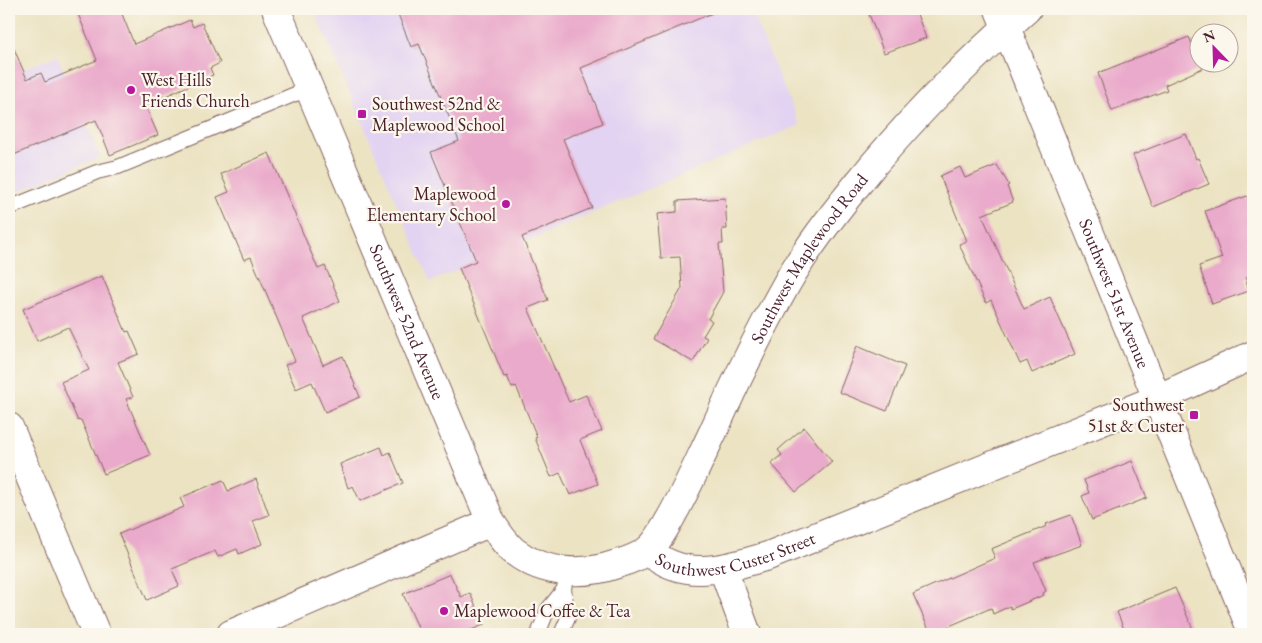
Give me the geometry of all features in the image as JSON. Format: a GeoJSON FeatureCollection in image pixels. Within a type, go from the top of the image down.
{"type":"FeatureCollection","features":[{"type":"Feature","properties":{"kind":"street","name":"Southwest 52nd Avenue"},"geometry":{"type":"LineString","coordinates":[[276,9],[491,522]]}},
{"type":"Feature","properties":{"kind":"street","name":"Southwest Maplewood Road"},"geometry":{"type":"LineString","coordinates":[[648,550],[665,528],[675,510],[770,315],[788,281],[810,247],[865,174],[912,120],[956,74],[1003,18],[1027,9]]}},
{"type":"Feature","properties":{"kind":"street","name":"Southwest 51st Avenue"},"geometry":{"type":"LineString","coordinates":[[1003,18],[1253,634]]}},
{"type":"Feature","properties":{"kind":"street","name":"Southwest Custer Street"},"geometry":{"type":"LineString","coordinates":[[491,522],[499,535],[516,552],[566,580],[586,571],[609,567],[638,556],[648,550],[666,563],[682,568],[723,569],[768,556],[1157,399],[1253,355]]}},
{"type":"Feature","properties":{"kind":"street"},"geometry":{"type":"LineString","coordinates":[[9,427],[96,634]]}},
{"type":"Feature","properties":{"kind":"street"},"geometry":{"type":"LineString","coordinates":[[231,634],[491,522]]}},
{"type":"Feature","properties":{"kind":"street"},"geometry":{"type":"LineString","coordinates":[[723,569],[747,634]]}},
{"type":"Feature","properties":{"kind":"lane"},"geometry":{"type":"LineString","coordinates":[[9,208],[97,172],[118,167],[310,88]]}},
{"type":"Feature","properties":{"kind":"lane"},"geometry":{"type":"LineString","coordinates":[[538,634],[548,609],[566,580]]}},
{"type":"Feature","properties":{"kind":"lane"},"geometry":{"type":"LineString","coordinates":[[561,634],[568,618],[566,580]]}},
{"type":"Feature","properties":{"kind":"shaded area","name":"Maplewood Elementary School"},"geometry":{"type":"Polygon","coordinates":[[[314,9],[750,9],[800,125],[430,282],[314,9]]]}},
{"type":"Feature","properties":{"kind":"shaded area"},"geometry":{"type":"Polygon","coordinates":[[[57,55],[100,157],[9,195],[9,76],[57,55]]]}},
{"type":"Feature","properties":{"kind":"building"},"geometry":{"type":"Polygon","coordinates":[[[76,9],[120,9],[134,44],[190,20],[193,27],[202,23],[220,63],[210,68],[213,75],[145,105],[158,135],[110,155],[96,120],[9,157],[9,37],[27,79],[41,73],[45,82],[97,60],[76,9]]]}},
{"type":"Feature","properties":{"kind":"building"},"geometry":{"type":"Polygon","coordinates":[[[396,9],[722,9],[581,68],[603,123],[563,139],[592,208],[522,237],[548,300],[528,308],[569,402],[586,395],[602,431],[580,440],[598,484],[570,495],[560,473],[551,477],[516,386],[512,388],[507,376],[504,377],[459,268],[476,261],[431,152],[459,141],[419,44],[411,47],[396,9]]]}},
{"type":"Feature","properties":{"kind":"building"},"geometry":{"type":"Polygon","coordinates":[[[867,9],[915,9],[926,38],[884,53],[867,9]]]}},
{"type":"Feature","properties":{"kind":"building"},"geometry":{"type":"Polygon","coordinates":[[[1189,37],[1190,39],[1190,72],[1194,72],[1165,85],[1167,90],[1112,111],[1098,73],[1189,37]]]}},
{"type":"Feature","properties":{"kind":"building"},"geometry":{"type":"Polygon","coordinates":[[[1186,134],[1209,184],[1153,207],[1133,155],[1186,134]]]}},
{"type":"Feature","properties":{"kind":"building"},"geometry":{"type":"Polygon","coordinates":[[[269,153],[318,269],[325,266],[340,301],[303,318],[323,365],[343,356],[360,397],[325,412],[312,382],[296,389],[285,365],[295,361],[251,257],[244,260],[217,197],[229,192],[221,174],[269,153]]]}},
{"type":"Feature","properties":{"kind":"building"},"geometry":{"type":"Polygon","coordinates":[[[997,165],[1009,185],[1007,186],[1013,202],[982,215],[1024,309],[1050,297],[1075,354],[1032,373],[1027,361],[1020,364],[991,300],[986,303],[959,244],[967,241],[940,176],[960,167],[965,178],[997,165]]]}},
{"type":"Feature","properties":{"kind":"building"},"geometry":{"type":"Polygon","coordinates":[[[1247,196],[1253,213],[1253,275],[1245,278],[1249,291],[1212,304],[1199,266],[1222,258],[1205,211],[1247,196]]]}},
{"type":"Feature","properties":{"kind":"building"},"geometry":{"type":"Polygon","coordinates":[[[725,198],[727,229],[722,229],[723,244],[719,244],[723,292],[708,319],[712,321],[703,336],[707,338],[693,362],[653,339],[682,288],[680,257],[661,258],[657,214],[677,212],[677,201],[725,198]]]}},
{"type":"Feature","properties":{"kind":"building"},"geometry":{"type":"Polygon","coordinates":[[[102,276],[126,332],[129,331],[139,354],[118,362],[133,397],[126,399],[150,455],[104,474],[81,420],[78,421],[61,382],[89,370],[68,327],[37,341],[23,309],[102,276]]]}},
{"type":"Feature","properties":{"kind":"building"},"geometry":{"type":"Polygon","coordinates":[[[857,346],[905,366],[887,411],[839,392],[857,346]]]}},
{"type":"Feature","properties":{"kind":"building"},"geometry":{"type":"Polygon","coordinates":[[[804,427],[832,462],[796,492],[771,463],[782,455],[778,450],[804,427]]]}},
{"type":"Feature","properties":{"kind":"building"},"geometry":{"type":"Polygon","coordinates":[[[381,447],[384,455],[390,452],[403,483],[360,501],[353,486],[348,488],[340,464],[381,447]]]}},
{"type":"Feature","properties":{"kind":"building"},"geometry":{"type":"Polygon","coordinates":[[[1132,461],[1147,498],[1092,520],[1082,496],[1089,493],[1084,480],[1132,461]]]}},
{"type":"Feature","properties":{"kind":"building"},"geometry":{"type":"Polygon","coordinates":[[[256,479],[269,515],[253,521],[262,544],[239,554],[237,549],[218,557],[215,551],[172,569],[179,586],[147,600],[119,534],[184,507],[180,498],[223,480],[228,491],[256,479]]]}},
{"type":"Feature","properties":{"kind":"building"},"geometry":{"type":"Polygon","coordinates":[[[1071,515],[1082,545],[1034,562],[1046,591],[1043,593],[1044,595],[1011,609],[1010,606],[993,614],[991,608],[931,634],[913,594],[995,558],[991,549],[1071,515]]]}},
{"type":"Feature","properties":{"kind":"building","name":"Maplewood Coffee & Tea"},"geometry":{"type":"Polygon","coordinates":[[[450,574],[461,597],[470,593],[484,625],[461,634],[421,634],[403,594],[450,574]]]}},
{"type":"Feature","properties":{"kind":"building"},"geometry":{"type":"Polygon","coordinates":[[[1175,588],[1195,634],[1126,634],[1117,612],[1175,588]]]}},
{"type":"Feature","properties":{"kind":"place","name":"West Hills Friends Church"},"geometry":{"type":"Point","coordinates":[131,90]}},
{"type":"Feature","properties":{"kind":"place","name":"Southwest 52nd & Maplewood School"},"geometry":{"type":"Point","coordinates":[362,114]}},
{"type":"Feature","properties":{"kind":"place","name":"Maplewood Elementary School"},"geometry":{"type":"Point","coordinates":[506,204]}},
{"type":"Feature","properties":{"kind":"place","name":"Southwest 51st & Custer"},"geometry":{"type":"Point","coordinates":[1194,415]}},
{"type":"Feature","properties":{"kind":"place","name":"Maplewood Coffee & Tea"},"geometry":{"type":"Point","coordinates":[444,611]}}]}
